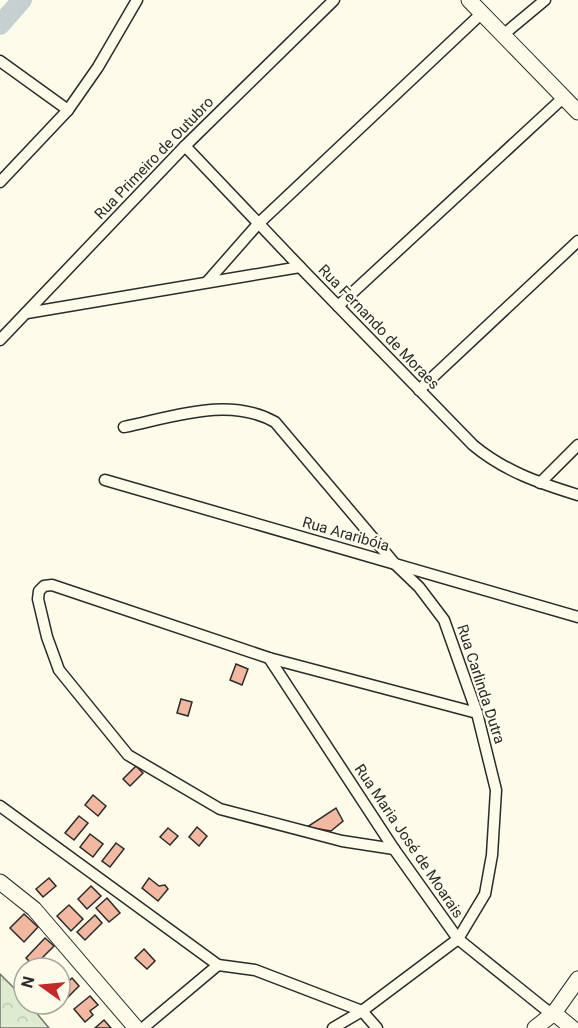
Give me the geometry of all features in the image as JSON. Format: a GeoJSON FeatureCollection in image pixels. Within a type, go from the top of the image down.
{"type":"FeatureCollection","features":[{"type":"Feature","properties":{"kind":"main road"},"geometry":{"type":"LineString","coordinates":[[469,0],[578,112]]}},
{"type":"Feature","properties":{"kind":"main road"},"geometry":{"type":"LineString","coordinates":[[0,882],[34,909],[136,1028]]}},
{"type":"Feature","properties":{"kind":"main road"},"geometry":{"type":"LineString","coordinates":[[534,1028],[554,1013],[578,979]]}},
{"type":"Feature","properties":{"kind":"main road"},"geometry":{"type":"LineString","coordinates":[[554,1013],[572,1028]]}},
{"type":"Feature","properties":{"kind":"street"},"geometry":{"type":"LineString","coordinates":[[2,178],[68,110],[98,67],[137,0]]}},
{"type":"Feature","properties":{"kind":"street","name":"Rua Primeiro de Outubro"},"geometry":{"type":"LineString","coordinates":[[0,340],[184,146],[334,0]]}},
{"type":"Feature","properties":{"kind":"street"},"geometry":{"type":"LineString","coordinates":[[503,35],[545,0]]}},
{"type":"Feature","properties":{"kind":"street"},"geometry":{"type":"LineString","coordinates":[[207,282],[258,224],[482,13]]}},
{"type":"Feature","properties":{"kind":"street"},"geometry":{"type":"LineString","coordinates":[[0,62],[68,110]]}},
{"type":"Feature","properties":{"kind":"street"},"geometry":{"type":"LineString","coordinates":[[338,306],[564,97]]}},
{"type":"Feature","properties":{"kind":"street"},"geometry":{"type":"LineString","coordinates":[[184,146],[300,267]]}},
{"type":"Feature","properties":{"kind":"street"},"geometry":{"type":"LineString","coordinates":[[419,390],[578,241]]}},
{"type":"Feature","properties":{"kind":"street","name":"Rua Fernando de Moraes"},"geometry":{"type":"LineString","coordinates":[[27,313],[300,267],[419,390],[491,460],[540,483],[578,495]]}},
{"type":"Feature","properties":{"kind":"street","name":"Rua Carlinda Dutra"},"geometry":{"type":"LineString","coordinates":[[124,427],[210,410],[235,408],[258,412],[275,422],[394,564],[419,587],[444,620],[477,712],[496,790],[492,855],[485,894],[458,939],[362,1011],[333,1028]]}},
{"type":"Feature","properties":{"kind":"street"},"geometry":{"type":"LineString","coordinates":[[540,483],[578,446]]}},
{"type":"Feature","properties":{"kind":"street","name":"Rua Araribóia"},"geometry":{"type":"LineString","coordinates":[[105,480],[578,617]]}},
{"type":"Feature","properties":{"kind":"street"},"geometry":{"type":"LineString","coordinates":[[394,849],[342,841],[220,809],[128,754],[59,670],[47,637],[38,599],[39,591],[44,586],[52,585],[269,658],[477,712]]}},
{"type":"Feature","properties":{"kind":"street","name":"Rua Maria José de Moarais"},"geometry":{"type":"LineString","coordinates":[[269,658],[394,849],[458,939],[545,1009],[554,1013]]}},
{"type":"Feature","properties":{"kind":"street"},"geometry":{"type":"LineString","coordinates":[[0,806],[218,965],[255,970],[362,1011],[377,1028]]}},
{"type":"Feature","properties":{"kind":"street"},"geometry":{"type":"LineString","coordinates":[[142,1028],[218,965]]}},
{"type":"Feature","properties":{"kind":"green space"},"geometry":{"type":"Polygon","coordinates":[[[0,974],[12,986],[12,1016],[39,1016],[49,1028],[0,1028],[0,974]]]}},
{"type":"Feature","properties":{"kind":"building"},"geometry":{"type":"Polygon","coordinates":[[[236,664],[248,669],[242,685],[230,680],[236,664]]]}},
{"type":"Feature","properties":{"kind":"building"},"geometry":{"type":"Polygon","coordinates":[[[181,699],[192,702],[188,716],[177,713],[181,699]]]}},
{"type":"Feature","properties":{"kind":"building"},"geometry":{"type":"Polygon","coordinates":[[[136,766],[143,773],[130,786],[123,779],[136,766]]]}},
{"type":"Feature","properties":{"kind":"building"},"geometry":{"type":"Polygon","coordinates":[[[93,795],[106,806],[98,816],[85,805],[93,795]]]}},
{"type":"Feature","properties":{"kind":"building"},"geometry":{"type":"Polygon","coordinates":[[[336,808],[343,821],[331,831],[307,827],[336,808]]]}},
{"type":"Feature","properties":{"kind":"building"},"geometry":{"type":"Polygon","coordinates":[[[79,816],[88,823],[74,840],[65,833],[79,816]]]}},
{"type":"Feature","properties":{"kind":"building"},"geometry":{"type":"Polygon","coordinates":[[[197,827],[207,836],[199,846],[189,837],[197,827]]]}},
{"type":"Feature","properties":{"kind":"building"},"geometry":{"type":"Polygon","coordinates":[[[168,828],[178,836],[170,845],[160,837],[168,828]]]}},
{"type":"Feature","properties":{"kind":"building"},"geometry":{"type":"Polygon","coordinates":[[[90,834],[103,844],[93,857],[80,847],[90,834]]]}},
{"type":"Feature","properties":{"kind":"building"},"geometry":{"type":"Polygon","coordinates":[[[116,843],[124,849],[110,867],[102,861],[116,843]]]}},
{"type":"Feature","properties":{"kind":"building"},"geometry":{"type":"Polygon","coordinates":[[[49,878],[56,886],[43,897],[36,889],[49,878]]]}},
{"type":"Feature","properties":{"kind":"building"},"geometry":{"type":"Polygon","coordinates":[[[149,878],[159,886],[165,885],[168,889],[158,901],[142,888],[149,878]]]}},
{"type":"Feature","properties":{"kind":"building"},"geometry":{"type":"Polygon","coordinates":[[[91,886],[101,896],[87,909],[78,899],[91,886]]]}},
{"type":"Feature","properties":{"kind":"building"},"geometry":{"type":"Polygon","coordinates":[[[107,898],[120,913],[109,922],[96,908],[107,898]]]}},
{"type":"Feature","properties":{"kind":"building"},"geometry":{"type":"Polygon","coordinates":[[[69,905],[83,919],[71,931],[57,916],[69,905]]]}},
{"type":"Feature","properties":{"kind":"building"},"geometry":{"type":"Polygon","coordinates":[[[24,914],[38,927],[24,942],[10,928],[24,914]]]}},
{"type":"Feature","properties":{"kind":"building"},"geometry":{"type":"Polygon","coordinates":[[[95,915],[102,923],[85,940],[77,932],[95,915]]]}},
{"type":"Feature","properties":{"kind":"building"},"geometry":{"type":"Polygon","coordinates":[[[45,938],[54,946],[44,956],[28,956],[45,938]]]}},
{"type":"Feature","properties":{"kind":"building"},"geometry":{"type":"Polygon","coordinates":[[[144,949],[155,961],[147,969],[135,958],[144,949]]]}},
{"type":"Feature","properties":{"kind":"building"},"geometry":{"type":"Polygon","coordinates":[[[72,978],[79,986],[72,993],[72,978]]]}},
{"type":"Feature","properties":{"kind":"building"},"geometry":{"type":"Polygon","coordinates":[[[90,996],[98,1005],[90,1011],[93,1015],[85,1022],[74,1009],[90,996]]]}},
{"type":"Feature","properties":{"kind":"building"},"geometry":{"type":"Polygon","coordinates":[[[104,1020],[111,1028],[95,1028],[104,1020]]]}},
{"type":"Feature","properties":{"kind":"waterway"},"geometry":{"type":"LineString","coordinates":[[0,25],[22,0]]}}]}
